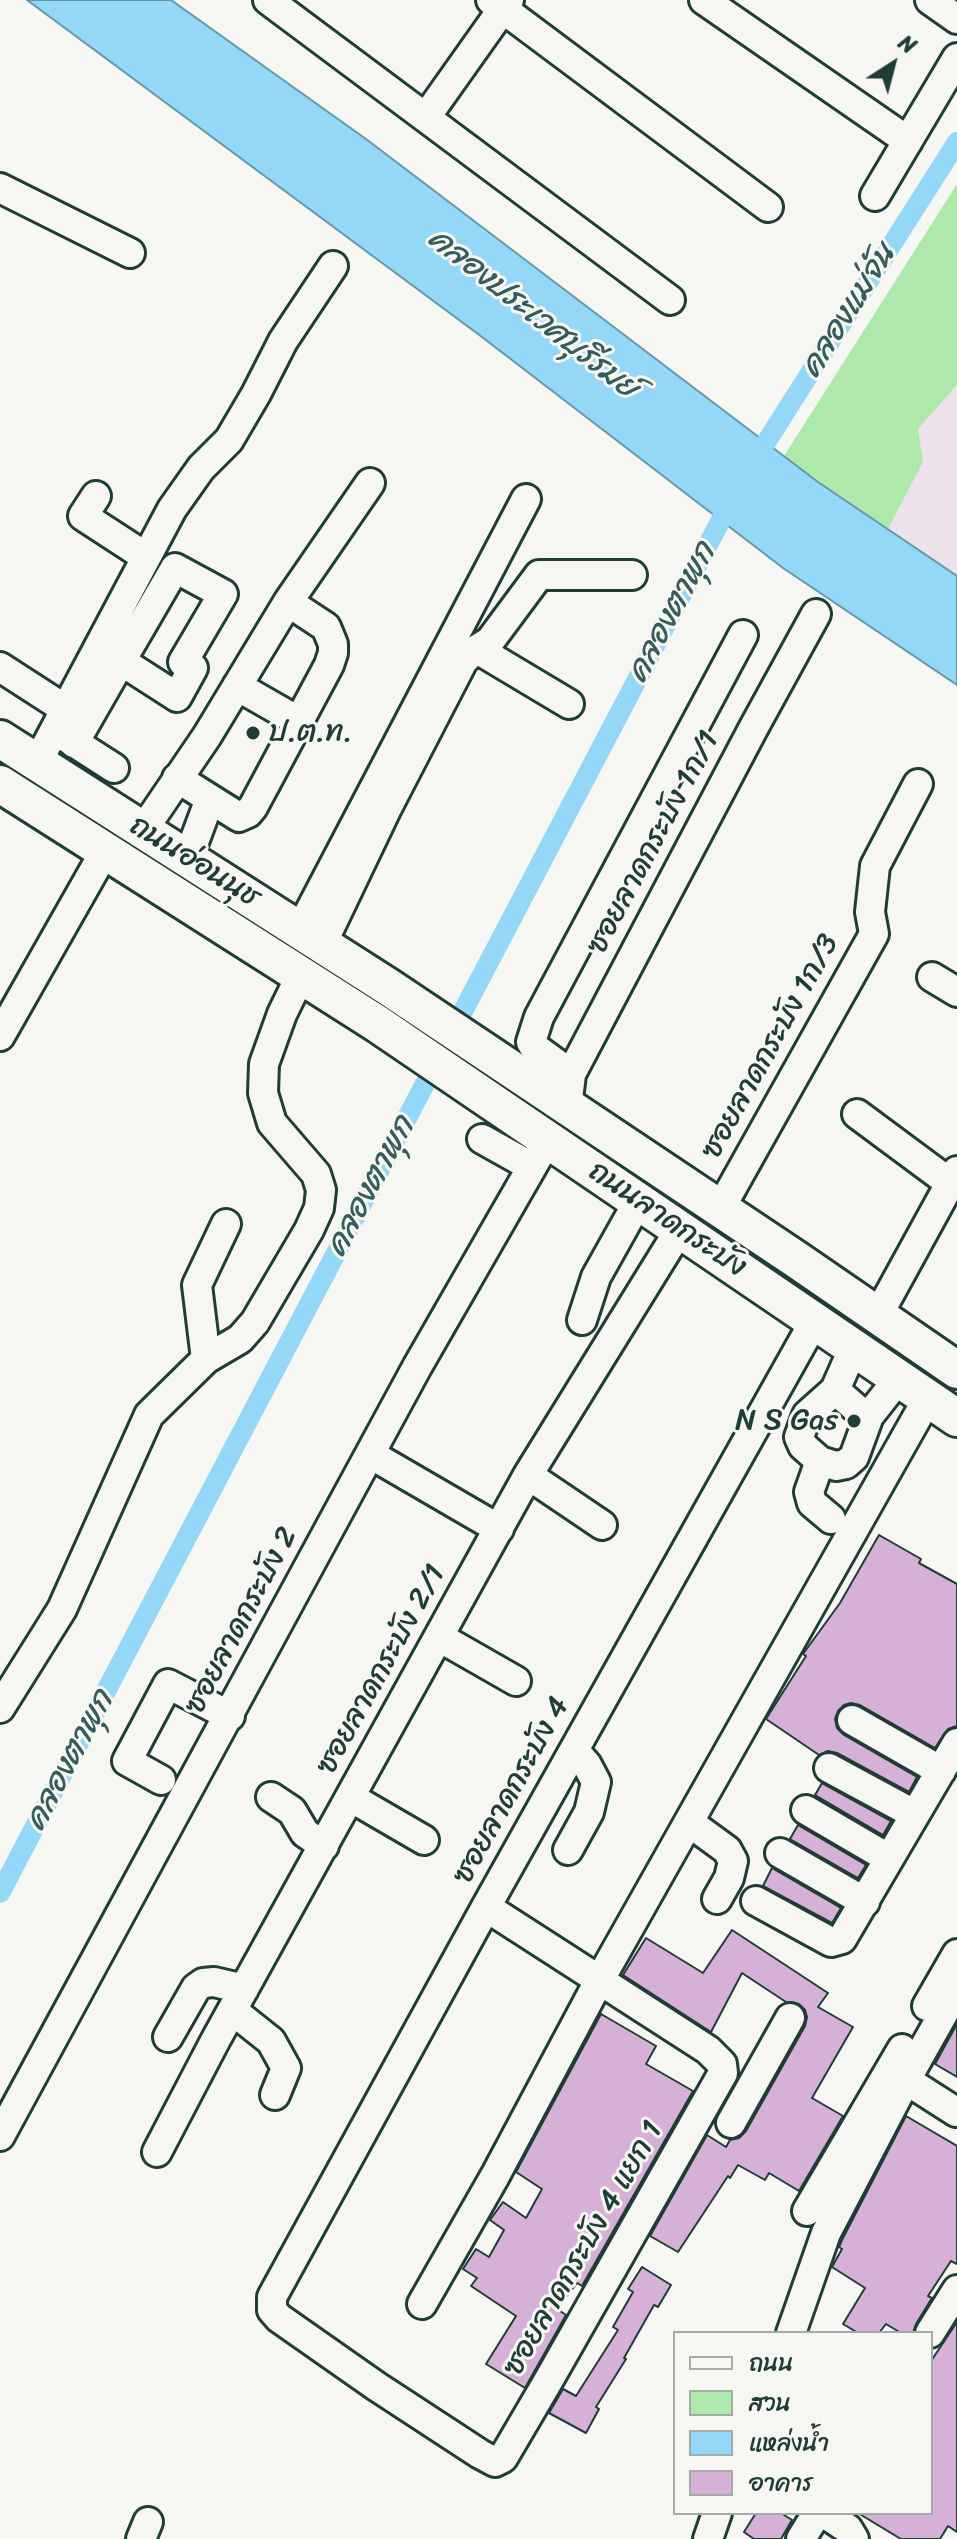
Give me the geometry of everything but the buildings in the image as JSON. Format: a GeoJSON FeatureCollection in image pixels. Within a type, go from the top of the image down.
{"type":"FeatureCollection","features":[{"type":"Feature","properties":{"kind":"main road","name":"ถนนอ่อนนุช"},"geometry":{"type":"LineString","coordinates":[[0,739],[387,986]]}},
{"type":"Feature","properties":{"kind":"main road","name":"ถนนอ่อนนุช"},"geometry":{"type":"LineString","coordinates":[[1,788],[376,1023]]}},
{"type":"Feature","properties":{"kind":"main road","name":"ถนนลาดกระบัง"},"geometry":{"type":"LineString","coordinates":[[387,986],[562,1092],[720,1209],[955,1364]]}},
{"type":"Feature","properties":{"kind":"main road","name":"ถนนลาดกระบัง"},"geometry":{"type":"LineString","coordinates":[[376,1023],[535,1143],[639,1200],[957,1418]]}},
{"type":"Feature","properties":{"kind":"street"},"geometry":{"type":"LineString","coordinates":[[268,0],[670,300]]}},
{"type":"Feature","properties":{"kind":"street"},"geometry":{"type":"LineString","coordinates":[[704,0],[908,141]]}},
{"type":"Feature","properties":{"kind":"street"},"geometry":{"type":"LineString","coordinates":[[930,0],[957,19]]}},
{"type":"Feature","properties":{"kind":"street"},"geometry":{"type":"LineString","coordinates":[[426,117],[501,3],[768,207]]}},
{"type":"Feature","properties":{"kind":"street"},"geometry":{"type":"LineString","coordinates":[[875,196],[957,58]]}},
{"type":"Feature","properties":{"kind":"street"},"geometry":{"type":"LineString","coordinates":[[0,188],[130,253]]}},
{"type":"Feature","properties":{"kind":"street"},"geometry":{"type":"LineString","coordinates":[[64,727],[146,557],[187,486],[229,440],[283,341],[333,266]]}},
{"type":"Feature","properties":{"kind":"street"},"geometry":{"type":"LineString","coordinates":[[143,830],[288,602],[370,483]]}},
{"type":"Feature","properties":{"kind":"street"},"geometry":{"type":"LineString","coordinates":[[96,496],[83,516],[146,557]]}},
{"type":"Feature","properties":{"kind":"street"},"geometry":{"type":"LineString","coordinates":[[311,937],[526,499]]}},
{"type":"Feature","properties":{"kind":"street"},"geometry":{"type":"LineString","coordinates":[[37,763],[121,661],[175,568],[223,594],[183,662],[193,668],[177,697],[121,661]]}},
{"type":"Feature","properties":{"kind":"street"},"geometry":{"type":"LineString","coordinates":[[311,937],[387,808],[463,661],[490,641],[539,575],[632,575]]}},
{"type":"Feature","properties":{"kind":"street"},"geometry":{"type":"LineString","coordinates":[[177,778],[239,817],[248,813],[329,665],[333,644],[326,627],[288,602]]}},
{"type":"Feature","properties":{"kind":"street","name":"ซอยลาดกระบัง 1ก/1"},"geometry":{"type":"LineString","coordinates":[[562,1092],[816,614]]}},
{"type":"Feature","properties":{"kind":"street"},"geometry":{"type":"LineString","coordinates":[[562,1092],[531,1042],[539,1017],[743,635]]}},
{"type":"Feature","properties":{"kind":"street"},"geometry":{"type":"LineString","coordinates":[[477,649],[569,704]]}},
{"type":"Feature","properties":{"kind":"street"},"geometry":{"type":"LineString","coordinates":[[0,667],[64,727],[114,768]]}},
{"type":"Feature","properties":{"kind":"street"},"geometry":{"type":"LineString","coordinates":[[237,686],[298,721]]}},
{"type":"Feature","properties":{"kind":"street","name":"ซอยลาดกระบัง 1ก/3"},"geometry":{"type":"LineString","coordinates":[[720,1209],[874,934],[870,912],[875,866],[918,784]]}},
{"type":"Feature","properties":{"kind":"street"},"geometry":{"type":"LineString","coordinates":[[188,858],[210,799]]}},
{"type":"Feature","properties":{"kind":"street"},"geometry":{"type":"LineString","coordinates":[[0,1036],[105,851]]}},
{"type":"Feature","properties":{"kind":"street"},"geometry":{"type":"LineString","coordinates":[[0,1708],[62,1609],[149,1415],[206,1359],[240,1339],[255,1322],[319,1208],[321,1190],[316,1174],[272,1123],[263,1093],[264,1064],[282,1014],[301,975]]}},
{"type":"Feature","properties":{"kind":"street"},"geometry":{"type":"LineString","coordinates":[[932,977],[957,992]]}},
{"type":"Feature","properties":{"kind":"street"},"geometry":{"type":"LineString","coordinates":[[857,1114],[954,1177],[878,1315]]}},
{"type":"Feature","properties":{"kind":"street"},"geometry":{"type":"LineString","coordinates":[[482,1139],[535,1143]]}},
{"type":"Feature","properties":{"kind":"street","name":"ซอยลาดกระบัง 2"},"geometry":{"type":"LineString","coordinates":[[0,2136],[230,1716],[535,1143]]}},
{"type":"Feature","properties":{"kind":"street"},"geometry":{"type":"LineString","coordinates":[[582,1320],[596,1277],[639,1200]]}},
{"type":"Feature","properties":{"kind":"street"},"geometry":{"type":"LineString","coordinates":[[206,1359],[197,1285],[226,1224]]}},
{"type":"Feature","properties":{"kind":"street","name":"ซอยลาดกระบัง 2/1"},"geometry":{"type":"LineString","coordinates":[[157,2152],[528,1475],[680,1229]]}},
{"type":"Feature","properties":{"kind":"street","name":"ซอยลาดกระบัง 4"},"geometry":{"type":"LineString","coordinates":[[272,2297],[486,1907],[815,1320]]}},
{"type":"Feature","properties":{"kind":"street"},"geometry":{"type":"LineString","coordinates":[[854,1347],[835,1390],[807,1415],[799,1437],[803,1446],[820,1461],[836,1466],[846,1464],[854,1457],[869,1416],[914,1388]]}},
{"type":"Feature","properties":{"kind":"street"},"geometry":{"type":"LineString","coordinates":[[422,2304],[495,2176],[599,1981],[690,1823],[914,1388]]}},
{"type":"Feature","properties":{"kind":"street"},"geometry":{"type":"LineString","coordinates":[[835,1390],[869,1416]]}},
{"type":"Feature","properties":{"kind":"street"},"geometry":{"type":"LineString","coordinates":[[370,1454],[499,1529]]}},
{"type":"Feature","properties":{"kind":"street"},"geometry":{"type":"LineString","coordinates":[[820,1461],[809,1492],[812,1503],[831,1519]]}},
{"type":"Feature","properties":{"kind":"street"},"geometry":{"type":"LineString","coordinates":[[528,1475],[602,1525]]}},
{"type":"Feature","properties":{"kind":"street"},"geometry":{"type":"LineString","coordinates":[[439,1637],[516,1681]]}},
{"type":"Feature","properties":{"kind":"street"},"geometry":{"type":"LineString","coordinates":[[161,1780],[127,1761],[168,1684],[230,1716]]}},
{"type":"Feature","properties":{"kind":"street"},"geometry":{"type":"LineString","coordinates":[[852,1720],[941,1771]]}},
{"type":"Feature","properties":{"kind":"street"},"geometry":{"type":"LineString","coordinates":[[756,1901],[823,1938],[837,1942],[842,1939],[957,1743]]}},
{"type":"Feature","properties":{"kind":"street"},"geometry":{"type":"LineString","coordinates":[[568,1850],[589,1812],[596,1782],[574,1750]]}},
{"type":"Feature","properties":{"kind":"street"},"geometry":{"type":"LineString","coordinates":[[829,1768],[914,1814]]}},
{"type":"Feature","properties":{"kind":"street"},"geometry":{"type":"LineString","coordinates":[[271,1797],[292,1811],[305,1833],[324,1846]]}},
{"type":"Feature","properties":{"kind":"street"},"geometry":{"type":"LineString","coordinates":[[350,1797],[424,1840]]}},
{"type":"Feature","properties":{"kind":"street"},"geometry":{"type":"LineString","coordinates":[[806,1810],[888,1858]]}},
{"type":"Feature","properties":{"kind":"street"},"geometry":{"type":"LineString","coordinates":[[690,1823],[727,1850],[733,1861],[729,1878],[717,1899]]}},
{"type":"Feature","properties":{"kind":"street"},"geometry":{"type":"LineString","coordinates":[[780,1853],[865,1902]]}},
{"type":"Feature","properties":{"kind":"street"},"geometry":{"type":"LineString","coordinates":[[486,1907],[708,2050],[722,2064],[759,2074]]}},
{"type":"Feature","properties":{"kind":"street"},"geometry":{"type":"LineString","coordinates":[[807,2211],[957,1954]]}},
{"type":"Feature","properties":{"kind":"street"},"geometry":{"type":"LineString","coordinates":[[168,2037],[196,1988],[203,1983],[214,1982],[238,2000],[271,2041],[286,2068],[275,2095]]}},
{"type":"Feature","properties":{"kind":"street"},"geometry":{"type":"LineString","coordinates":[[792,2331],[826,2233],[957,1989]]}},
{"type":"Feature","properties":{"kind":"street"},"geometry":{"type":"LineString","coordinates":[[731,2123],[790,2018]]}},
{"type":"Feature","properties":{"kind":"street","name":"ซอยลาดกระบัง 4 แยก 1"},"geometry":{"type":"LineString","coordinates":[[272,2297],[272,2310],[291,2326],[480,2454],[495,2462],[500,2460],[718,2082],[723,2073],[722,2064]]}},
{"type":"Feature","properties":{"kind":"street"},"geometry":{"type":"LineString","coordinates":[[906,2080],[956,2112]]}},
{"type":"Feature","properties":{"kind":"street"},"geometry":{"type":"LineString","coordinates":[[931,2331],[957,2290]]}},
{"type":"Feature","properties":{"kind":"street"},"geometry":{"type":"LineString","coordinates":[[708,2539],[716,2515]]}},
{"type":"Feature","properties":{"kind":"street"},"geometry":{"type":"LineString","coordinates":[[801,2539],[816,2515]]}},
{"type":"Feature","properties":{"kind":"street"},"geometry":{"type":"LineString","coordinates":[[827,2515],[848,2529],[854,2539]]}},
{"type":"Feature","properties":{"kind":"shaded area"},"geometry":{"type":"Polygon","coordinates":[[[957,385],[957,576],[888,529],[923,462],[918,429],[957,385]]]}},
{"type":"Feature","properties":{"kind":"green space"},"geometry":{"type":"Polygon","coordinates":[[[957,184],[957,385],[918,429],[923,462],[888,529],[784,456],[957,184]]]}},
{"type":"Feature","properties":{"kind":"water","name":"คลองประเวศบุรีรมย์"},"geometry":{"type":"Polygon","coordinates":[[[27,0],[171,0],[366,139],[818,482],[957,576],[957,685],[783,568],[478,334],[27,0]]]}},
{"type":"Feature","properties":{"kind":"waterway","name":"คลองแม่จัน"},"geometry":{"type":"LineString","coordinates":[[751,466],[957,142]]}},
{"type":"Feature","properties":{"kind":"waterway","name":"คลองตาพุก"},"geometry":{"type":"LineString","coordinates":[[0,1893],[733,497]]}},
{"type":"Feature","properties":{"kind":"place","name":"ป.ต.ท."},"geometry":{"type":"Point","coordinates":[253,733]}},
{"type":"Feature","properties":{"kind":"place","name":"N S Gas"},"geometry":{"type":"Point","coordinates":[854,1421]}}]}
